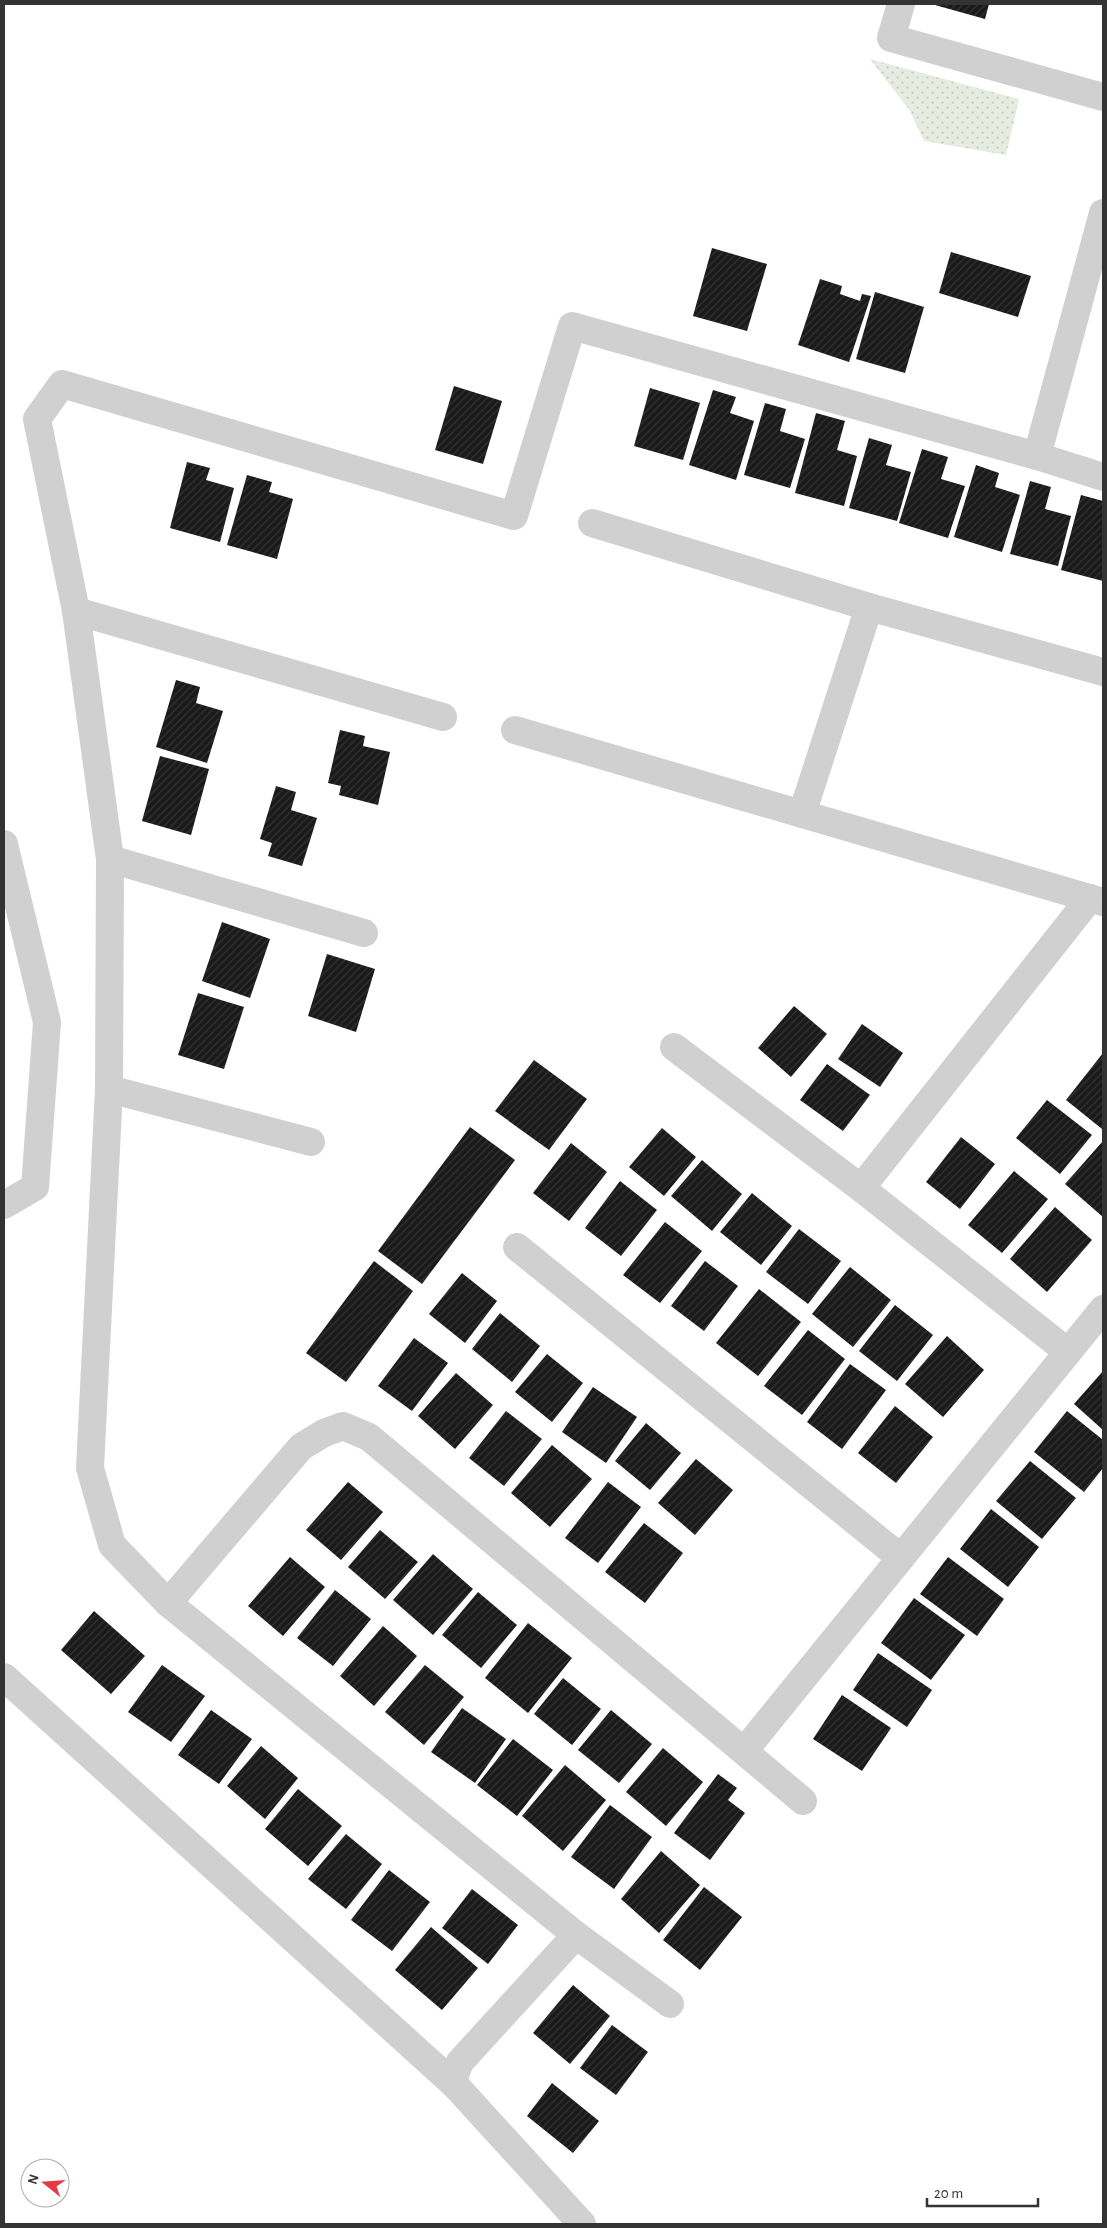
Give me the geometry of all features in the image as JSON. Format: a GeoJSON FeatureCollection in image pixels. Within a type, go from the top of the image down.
{"type":"FeatureCollection","features":[{"type":"Feature","properties":{"kind":"street"},"geometry":{"type":"LineString","coordinates":[[901,4],[891,38],[1103,97]]}},
{"type":"Feature","properties":{"kind":"street"},"geometry":{"type":"LineString","coordinates":[[1037,456],[1097,263],[1103,213]]}},
{"type":"Feature","properties":{"kind":"street"},"geometry":{"type":"LineString","coordinates":[[670,2004],[576,1935],[168,1603],[112,1545],[90,1468],[109,1089],[110,859],[76,611],[37,419],[62,384],[514,516],[572,326],[1037,456],[1103,477]]}},
{"type":"Feature","properties":{"kind":"street"},"geometry":{"type":"LineString","coordinates":[[592,523],[869,607],[1103,672]]}},
{"type":"Feature","properties":{"kind":"street"},"geometry":{"type":"LineString","coordinates":[[802,814],[869,607]]}},
{"type":"Feature","properties":{"kind":"street"},"geometry":{"type":"LineString","coordinates":[[76,611],[443,717]]}},
{"type":"Feature","properties":{"kind":"street"},"geometry":{"type":"LineString","coordinates":[[515,730],[1097,900],[861,1188]]}},
{"type":"Feature","properties":{"kind":"street"},"geometry":{"type":"LineString","coordinates":[[4,844],[47,1022],[35,1187],[4,1205]]}},
{"type":"Feature","properties":{"kind":"street"},"geometry":{"type":"LineString","coordinates":[[110,859],[364,933]]}},
{"type":"Feature","properties":{"kind":"street"},"geometry":{"type":"LineString","coordinates":[[674,1047],[861,1188],[1068,1352]]}},
{"type":"Feature","properties":{"kind":"street"},"geometry":{"type":"LineString","coordinates":[[109,1089],[311,1142]]}},
{"type":"Feature","properties":{"kind":"street"},"geometry":{"type":"LineString","coordinates":[[517,1247],[901,1558]]}},
{"type":"Feature","properties":{"kind":"street"},"geometry":{"type":"LineString","coordinates":[[744,1750],[1103,1309]]}},
{"type":"Feature","properties":{"kind":"street"},"geometry":{"type":"LineString","coordinates":[[168,1603],[301,1447],[324,1433],[343,1426],[369,1437],[803,1801]]}},
{"type":"Feature","properties":{"kind":"street"},"geometry":{"type":"LineString","coordinates":[[4,1677],[455,2084],[582,2224]]}},
{"type":"Feature","properties":{"kind":"street"},"geometry":{"type":"LineString","coordinates":[[455,2084],[455,2074],[460,2062],[576,1935]]}},
{"type":"Feature","properties":{"kind":"shaded area"},"geometry":{"type":"Polygon","coordinates":[[[870,59],[1019,99],[1006,155],[924,141],[910,111],[870,59]]]}},
{"type":"Feature","properties":{"kind":"building"},"geometry":{"type":"Polygon","coordinates":[[[935,4],[989,4],[985,19],[935,4]]]}},
{"type":"Feature","properties":{"kind":"building"},"geometry":{"type":"Polygon","coordinates":[[[712,248],[767,264],[747,331],[693,316],[712,248]]]}},
{"type":"Feature","properties":{"kind":"building"},"geometry":{"type":"Polygon","coordinates":[[[951,252],[1031,276],[1018,317],[939,293],[951,252]]]}},
{"type":"Feature","properties":{"kind":"building"},"geometry":{"type":"Polygon","coordinates":[[[820,279],[842,286],[840,294],[860,301],[862,294],[871,296],[849,362],[798,345],[820,279]]]}},
{"type":"Feature","properties":{"kind":"building"},"geometry":{"type":"Polygon","coordinates":[[[875,292],[924,307],[905,373],[856,359],[875,292]]]}},
{"type":"Feature","properties":{"kind":"building"},"geometry":{"type":"Polygon","coordinates":[[[454,386],[502,401],[483,464],[435,450],[454,386]]]}},
{"type":"Feature","properties":{"kind":"building"},"geometry":{"type":"Polygon","coordinates":[[[650,388],[700,403],[683,460],[634,446],[650,388]]]}},
{"type":"Feature","properties":{"kind":"building"},"geometry":{"type":"Polygon","coordinates":[[[713,390],[736,397],[730,413],[754,421],[736,480],[689,465],[713,390]]]}},
{"type":"Feature","properties":{"kind":"building"},"geometry":{"type":"Polygon","coordinates":[[[765,403],[786,409],[780,431],[805,439],[790,488],[744,475],[765,403]]]}},
{"type":"Feature","properties":{"kind":"building"},"geometry":{"type":"Polygon","coordinates":[[[816,413],[845,421],[837,450],[857,456],[844,506],[795,493],[816,413]]]}},
{"type":"Feature","properties":{"kind":"building"},"geometry":{"type":"Polygon","coordinates":[[[869,438],[892,445],[886,465],[911,472],[897,521],[849,508],[869,438]]]}},
{"type":"Feature","properties":{"kind":"building"},"geometry":{"type":"Polygon","coordinates":[[[922,449],[948,457],[941,479],[965,486],[948,538],[899,523],[922,449]]]}},
{"type":"Feature","properties":{"kind":"building"},"geometry":{"type":"Polygon","coordinates":[[[187,462],[210,468],[206,480],[234,488],[220,542],[170,528],[187,462]]]}},
{"type":"Feature","properties":{"kind":"building"},"geometry":{"type":"Polygon","coordinates":[[[976,465],[999,473],[995,487],[1020,495],[1002,552],[954,537],[976,465]]]}},
{"type":"Feature","properties":{"kind":"building"},"geometry":{"type":"Polygon","coordinates":[[[247,475],[272,482],[269,492],[293,499],[277,559],[227,545],[247,475]]]}},
{"type":"Feature","properties":{"kind":"building"},"geometry":{"type":"Polygon","coordinates":[[[1030,481],[1051,487],[1045,509],[1071,516],[1058,566],[1010,554],[1030,481]]]}},
{"type":"Feature","properties":{"kind":"building"},"geometry":{"type":"Polygon","coordinates":[[[1081,495],[1103,501],[1103,581],[1061,570],[1081,495]]]}},
{"type":"Feature","properties":{"kind":"building"},"geometry":{"type":"Polygon","coordinates":[[[176,680],[200,687],[196,703],[223,711],[207,763],[156,747],[176,680]]]}},
{"type":"Feature","properties":{"kind":"building"},"geometry":{"type":"Polygon","coordinates":[[[340,730],[365,736],[363,746],[390,752],[378,805],[339,795],[341,786],[328,783],[340,730]]]}},
{"type":"Feature","properties":{"kind":"building"},"geometry":{"type":"Polygon","coordinates":[[[160,756],[209,769],[191,835],[142,821],[160,756]]]}},
{"type":"Feature","properties":{"kind":"building"},"geometry":{"type":"Polygon","coordinates":[[[276,786],[296,792],[291,810],[317,818],[302,866],[268,856],[272,843],[260,839],[276,786]]]}},
{"type":"Feature","properties":{"kind":"building"},"geometry":{"type":"Polygon","coordinates":[[[222,922],[270,939],[250,998],[202,981],[222,922]]]}},
{"type":"Feature","properties":{"kind":"building"},"geometry":{"type":"Polygon","coordinates":[[[327,954],[375,969],[356,1032],[308,1016],[327,954]]]}},
{"type":"Feature","properties":{"kind":"building"},"geometry":{"type":"Polygon","coordinates":[[[198,993],[244,1007],[224,1069],[178,1055],[198,993]]]}},
{"type":"Feature","properties":{"kind":"building"},"geometry":{"type":"Polygon","coordinates":[[[794,1006],[827,1034],[791,1077],[758,1048],[794,1006]]]}},
{"type":"Feature","properties":{"kind":"building"},"geometry":{"type":"Polygon","coordinates":[[[862,1024],[903,1053],[880,1087],[838,1059],[862,1024]]]}},
{"type":"Feature","properties":{"kind":"building"},"geometry":{"type":"Polygon","coordinates":[[[1103,1053],[1103,1128],[1102,1129],[1066,1100],[1103,1053]]]}},
{"type":"Feature","properties":{"kind":"building"},"geometry":{"type":"Polygon","coordinates":[[[534,1060],[587,1099],[549,1150],[495,1111],[534,1060]]]}},
{"type":"Feature","properties":{"kind":"building"},"geometry":{"type":"Polygon","coordinates":[[[827,1064],[870,1095],[843,1131],[800,1100],[827,1064]]]}},
{"type":"Feature","properties":{"kind":"building"},"geometry":{"type":"Polygon","coordinates":[[[1047,1100],[1092,1135],[1060,1174],[1016,1138],[1047,1100]]]}},
{"type":"Feature","properties":{"kind":"building"},"geometry":{"type":"Polygon","coordinates":[[[470,1127],[515,1160],[422,1284],[378,1251],[470,1127]]]}},
{"type":"Feature","properties":{"kind":"building"},"geometry":{"type":"Polygon","coordinates":[[[662,1128],[696,1157],[664,1196],[629,1167],[662,1128]]]}},
{"type":"Feature","properties":{"kind":"building"},"geometry":{"type":"Polygon","coordinates":[[[961,1137],[995,1164],[960,1209],[926,1182],[961,1137]]]}},
{"type":"Feature","properties":{"kind":"building"},"geometry":{"type":"Polygon","coordinates":[[[1103,1141],[1103,1217],[1065,1184],[1103,1141]]]}},
{"type":"Feature","properties":{"kind":"building"},"geometry":{"type":"Polygon","coordinates":[[[571,1143],[607,1172],[569,1221],[533,1193],[571,1143]]]}},
{"type":"Feature","properties":{"kind":"building"},"geometry":{"type":"Polygon","coordinates":[[[702,1160],[742,1194],[712,1231],[671,1196],[702,1160]]]}},
{"type":"Feature","properties":{"kind":"building"},"geometry":{"type":"Polygon","coordinates":[[[1014,1171],[1048,1199],[1002,1253],[968,1225],[1014,1171]]]}},
{"type":"Feature","properties":{"kind":"building"},"geometry":{"type":"Polygon","coordinates":[[[620,1181],[657,1210],[621,1256],[585,1228],[620,1181]]]}},
{"type":"Feature","properties":{"kind":"building"},"geometry":{"type":"Polygon","coordinates":[[[752,1193],[792,1226],[761,1265],[720,1232],[752,1193]]]}},
{"type":"Feature","properties":{"kind":"building"},"geometry":{"type":"Polygon","coordinates":[[[1055,1207],[1092,1240],[1047,1292],[1010,1259],[1055,1207]]]}},
{"type":"Feature","properties":{"kind":"building"},"geometry":{"type":"Polygon","coordinates":[[[665,1222],[702,1251],[660,1303],[623,1275],[665,1222]]]}},
{"type":"Feature","properties":{"kind":"building"},"geometry":{"type":"Polygon","coordinates":[[[799,1229],[841,1261],[808,1304],[766,1272],[799,1229]]]}},
{"type":"Feature","properties":{"kind":"building"},"geometry":{"type":"Polygon","coordinates":[[[374,1261],[413,1291],[346,1382],[306,1353],[374,1261]]]}},
{"type":"Feature","properties":{"kind":"building"},"geometry":{"type":"Polygon","coordinates":[[[705,1261],[738,1286],[704,1331],[671,1306],[705,1261]]]}},
{"type":"Feature","properties":{"kind":"building"},"geometry":{"type":"Polygon","coordinates":[[[850,1267],[891,1300],[853,1347],[812,1314],[850,1267]]]}},
{"type":"Feature","properties":{"kind":"building"},"geometry":{"type":"Polygon","coordinates":[[[462,1273],[497,1301],[465,1343],[429,1314],[462,1273]]]}},
{"type":"Feature","properties":{"kind":"building"},"geometry":{"type":"Polygon","coordinates":[[[759,1289],[801,1322],[758,1376],[716,1343],[759,1289]]]}},
{"type":"Feature","properties":{"kind":"building"},"geometry":{"type":"Polygon","coordinates":[[[895,1305],[933,1335],[897,1381],[859,1351],[895,1305]]]}},
{"type":"Feature","properties":{"kind":"building"},"geometry":{"type":"Polygon","coordinates":[[[500,1313],[540,1346],[512,1382],[472,1349],[500,1313]]]}},
{"type":"Feature","properties":{"kind":"building"},"geometry":{"type":"Polygon","coordinates":[[[808,1330],[845,1359],[802,1415],[764,1386],[808,1330]]]}},
{"type":"Feature","properties":{"kind":"building"},"geometry":{"type":"Polygon","coordinates":[[[947,1336],[984,1370],[943,1417],[905,1384],[947,1336]]]}},
{"type":"Feature","properties":{"kind":"building"},"geometry":{"type":"Polygon","coordinates":[[[414,1338],[448,1363],[412,1411],[378,1386],[414,1338]]]}},
{"type":"Feature","properties":{"kind":"building"},"geometry":{"type":"Polygon","coordinates":[[[547,1354],[583,1383],[552,1422],[515,1392],[547,1354]]]}},
{"type":"Feature","properties":{"kind":"building"},"geometry":{"type":"Polygon","coordinates":[[[850,1364],[886,1390],[842,1449],[807,1422],[850,1364]]]}},
{"type":"Feature","properties":{"kind":"building"},"geometry":{"type":"Polygon","coordinates":[[[1103,1371],[1103,1430],[1074,1404],[1103,1371]]]}},
{"type":"Feature","properties":{"kind":"building"},"geometry":{"type":"Polygon","coordinates":[[[456,1373],[493,1405],[455,1449],[418,1416],[456,1373]]]}},
{"type":"Feature","properties":{"kind":"building"},"geometry":{"type":"Polygon","coordinates":[[[593,1387],[637,1417],[606,1463],[562,1432],[593,1387]]]}},
{"type":"Feature","properties":{"kind":"building"},"geometry":{"type":"Polygon","coordinates":[[[895,1406],[933,1437],[896,1483],[858,1453],[895,1406]]]}},
{"type":"Feature","properties":{"kind":"building"},"geometry":{"type":"Polygon","coordinates":[[[506,1411],[542,1439],[504,1486],[469,1458],[506,1411]]]}},
{"type":"Feature","properties":{"kind":"building"},"geometry":{"type":"Polygon","coordinates":[[[1067,1411],[1103,1440],[1103,1468],[1084,1492],[1034,1452],[1067,1411]]]}},
{"type":"Feature","properties":{"kind":"building"},"geometry":{"type":"Polygon","coordinates":[[[646,1423],[681,1453],[650,1490],[615,1461],[646,1423]]]}},
{"type":"Feature","properties":{"kind":"building"},"geometry":{"type":"Polygon","coordinates":[[[552,1445],[592,1479],[550,1527],[511,1493],[552,1445]]]}},
{"type":"Feature","properties":{"kind":"building"},"geometry":{"type":"Polygon","coordinates":[[[696,1459],[733,1490],[695,1535],[658,1503],[696,1459]]]}},
{"type":"Feature","properties":{"kind":"building"},"geometry":{"type":"Polygon","coordinates":[[[1030,1461],[1076,1498],[1042,1539],[996,1501],[1030,1461]]]}},
{"type":"Feature","properties":{"kind":"building"},"geometry":{"type":"Polygon","coordinates":[[[348,1482],[383,1512],[341,1560],[306,1530],[348,1482]]]}},
{"type":"Feature","properties":{"kind":"building"},"geometry":{"type":"Polygon","coordinates":[[[608,1482],[641,1507],[598,1563],[565,1538],[608,1482]]]}},
{"type":"Feature","properties":{"kind":"building"},"geometry":{"type":"Polygon","coordinates":[[[991,1509],[1039,1547],[1008,1587],[960,1549],[991,1509]]]}},
{"type":"Feature","properties":{"kind":"building"},"geometry":{"type":"Polygon","coordinates":[[[644,1523],[683,1553],[645,1603],[605,1572],[644,1523]]]}},
{"type":"Feature","properties":{"kind":"building"},"geometry":{"type":"Polygon","coordinates":[[[380,1530],[418,1562],[385,1599],[348,1567],[380,1530]]]}},
{"type":"Feature","properties":{"kind":"building"},"geometry":{"type":"Polygon","coordinates":[[[433,1554],[473,1589],[433,1635],[393,1600],[433,1554]]]}},
{"type":"Feature","properties":{"kind":"building"},"geometry":{"type":"Polygon","coordinates":[[[290,1557],[325,1587],[283,1636],[248,1606],[290,1557]]]}},
{"type":"Feature","properties":{"kind":"building"},"geometry":{"type":"Polygon","coordinates":[[[948,1557],[1004,1599],[977,1636],[920,1594],[948,1557]]]}},
{"type":"Feature","properties":{"kind":"building"},"geometry":{"type":"Polygon","coordinates":[[[335,1590],[371,1619],[333,1666],[297,1638],[335,1590]]]}},
{"type":"Feature","properties":{"kind":"building"},"geometry":{"type":"Polygon","coordinates":[[[478,1592],[517,1625],[481,1668],[442,1635],[478,1592]]]}},
{"type":"Feature","properties":{"kind":"building"},"geometry":{"type":"Polygon","coordinates":[[[914,1598],[965,1635],[931,1680],[881,1643],[914,1598]]]}},
{"type":"Feature","properties":{"kind":"building"},"geometry":{"type":"Polygon","coordinates":[[[94,1611],[145,1656],[111,1694],[61,1650],[94,1611]]]}},
{"type":"Feature","properties":{"kind":"building"},"geometry":{"type":"Polygon","coordinates":[[[528,1623],[572,1658],[528,1713],[485,1678],[528,1623]]]}},
{"type":"Feature","properties":{"kind":"building"},"geometry":{"type":"Polygon","coordinates":[[[383,1626],[417,1656],[374,1706],[340,1676],[383,1626]]]}},
{"type":"Feature","properties":{"kind":"building"},"geometry":{"type":"Polygon","coordinates":[[[878,1653],[932,1690],[907,1727],[853,1690],[878,1653]]]}},
{"type":"Feature","properties":{"kind":"building"},"geometry":{"type":"Polygon","coordinates":[[[162,1665],[205,1696],[171,1742],[128,1712],[162,1665]]]}},
{"type":"Feature","properties":{"kind":"building"},"geometry":{"type":"Polygon","coordinates":[[[425,1665],[464,1697],[424,1745],[385,1712],[425,1665]]]}},
{"type":"Feature","properties":{"kind":"building"},"geometry":{"type":"Polygon","coordinates":[[[563,1678],[601,1709],[572,1745],[534,1714],[563,1678]]]}},
{"type":"Feature","properties":{"kind":"building"},"geometry":{"type":"Polygon","coordinates":[[[842,1695],[891,1728],[862,1771],[813,1739],[842,1695]]]}},
{"type":"Feature","properties":{"kind":"building"},"geometry":{"type":"Polygon","coordinates":[[[462,1708],[506,1739],[475,1783],[431,1752],[462,1708]]]}},
{"type":"Feature","properties":{"kind":"building"},"geometry":{"type":"Polygon","coordinates":[[[211,1710],[252,1739],[219,1784],[178,1755],[211,1710]]]}},
{"type":"Feature","properties":{"kind":"building"},"geometry":{"type":"Polygon","coordinates":[[[611,1710],[652,1744],[619,1783],[578,1750],[611,1710]]]}},
{"type":"Feature","properties":{"kind":"building"},"geometry":{"type":"Polygon","coordinates":[[[513,1739],[553,1770],[517,1816],[477,1785],[513,1739]]]}},
{"type":"Feature","properties":{"kind":"building"},"geometry":{"type":"Polygon","coordinates":[[[261,1746],[298,1778],[265,1819],[227,1786],[261,1746]]]}},
{"type":"Feature","properties":{"kind":"building"},"geometry":{"type":"Polygon","coordinates":[[[663,1748],[703,1782],[666,1826],[626,1792],[663,1748]]]}},
{"type":"Feature","properties":{"kind":"building"},"geometry":{"type":"Polygon","coordinates":[[[565,1765],[606,1800],[563,1851],[522,1816],[565,1765]]]}},
{"type":"Feature","properties":{"kind":"building"},"geometry":{"type":"Polygon","coordinates":[[[718,1774],[737,1788],[728,1800],[745,1813],[710,1860],[674,1833],[718,1774]]]}},
{"type":"Feature","properties":{"kind":"building"},"geometry":{"type":"Polygon","coordinates":[[[298,1789],[342,1826],[308,1866],[265,1829],[298,1789]]]}},
{"type":"Feature","properties":{"kind":"building"},"geometry":{"type":"Polygon","coordinates":[[[610,1805],[652,1837],[614,1889],[571,1857],[610,1805]]]}},
{"type":"Feature","properties":{"kind":"building"},"geometry":{"type":"Polygon","coordinates":[[[346,1834],[382,1864],[346,1909],[308,1879],[346,1834]]]}},
{"type":"Feature","properties":{"kind":"building"},"geometry":{"type":"Polygon","coordinates":[[[661,1851],[700,1885],[659,1933],[621,1899],[661,1851]]]}},
{"type":"Feature","properties":{"kind":"building"},"geometry":{"type":"Polygon","coordinates":[[[389,1870],[430,1902],[392,1951],[351,1920],[389,1870]]]}},
{"type":"Feature","properties":{"kind":"building"},"geometry":{"type":"Polygon","coordinates":[[[704,1887],[742,1917],[700,1970],[663,1940],[704,1887]]]}},
{"type":"Feature","properties":{"kind":"building"},"geometry":{"type":"Polygon","coordinates":[[[472,1889],[518,1925],[488,1964],[442,1928],[472,1889]]]}},
{"type":"Feature","properties":{"kind":"building"},"geometry":{"type":"Polygon","coordinates":[[[431,1927],[478,1968],[442,2010],[395,1970],[431,1927]]]}},
{"type":"Feature","properties":{"kind":"building"},"geometry":{"type":"Polygon","coordinates":[[[573,1985],[610,2016],[570,2064],[533,2033],[573,1985]]]}},
{"type":"Feature","properties":{"kind":"building"},"geometry":{"type":"Polygon","coordinates":[[[612,2025],[648,2052],[616,2095],[580,2068],[612,2025]]]}},
{"type":"Feature","properties":{"kind":"building"},"geometry":{"type":"Polygon","coordinates":[[[552,2083],[599,2121],[573,2153],[527,2116],[552,2083]]]}}]}
